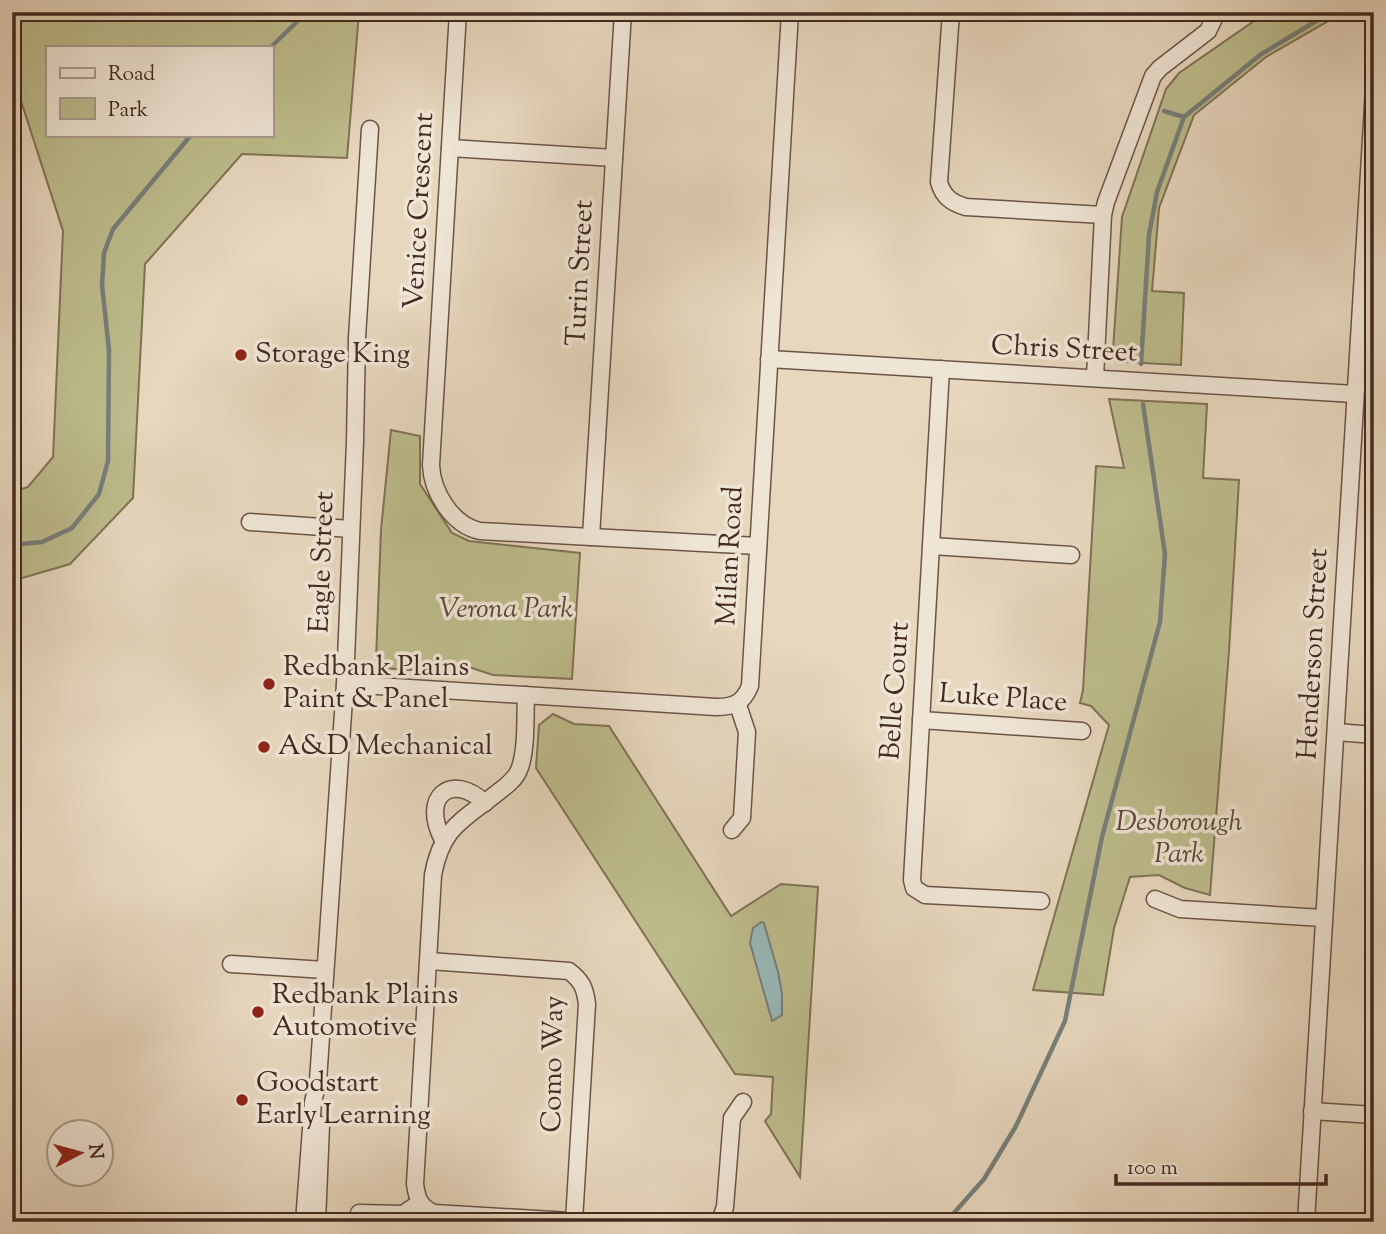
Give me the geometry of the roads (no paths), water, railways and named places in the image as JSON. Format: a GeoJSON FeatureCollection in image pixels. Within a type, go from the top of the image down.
{"type":"FeatureCollection","features":[{"type":"Feature","properties":{"kind":"street","name":"Venice Crescent"},"geometry":{"type":"LineString","coordinates":[[458,12],[431,465],[435,485],[453,517],[469,529],[758,546]]}},
{"type":"Feature","properties":{"kind":"street","name":"Turin Street"},"geometry":{"type":"LineString","coordinates":[[592,537],[623,12]]}},
{"type":"Feature","properties":{"kind":"street","name":"Milan Road"},"geometry":{"type":"LineString","coordinates":[[737,705],[746,696],[750,686],[790,12]]}},
{"type":"Feature","properties":{"kind":"street"},"geometry":{"type":"LineString","coordinates":[[951,12],[939,182],[947,198],[966,207],[1103,215]]}},
{"type":"Feature","properties":{"kind":"street"},"geometry":{"type":"LineString","coordinates":[[1095,378],[1103,215],[1153,76],[1208,31],[1217,12]]}},
{"type":"Feature","properties":{"kind":"street","name":"Henderson Street"},"geometry":{"type":"LineString","coordinates":[[1306,1222],[1374,89]]}},
{"type":"Feature","properties":{"kind":"street","name":"Eagle Street"},"geometry":{"type":"LineString","coordinates":[[304,1222],[313,1102],[318,1081],[345,684],[357,338],[370,129]]}},
{"type":"Feature","properties":{"kind":"street"},"geometry":{"type":"LineString","coordinates":[[450,148],[614,158]]}},
{"type":"Feature","properties":{"kind":"street","name":"Chris Street"},"geometry":{"type":"LineString","coordinates":[[769,359],[1355,394]]}},
{"type":"Feature","properties":{"kind":"street","name":"Belle Court"},"geometry":{"type":"LineString","coordinates":[[941,369],[911,870],[915,888],[919,892],[935,896],[1041,901]]}},
{"type":"Feature","properties":{"kind":"street"},"geometry":{"type":"LineString","coordinates":[[250,522],[351,529]]}},
{"type":"Feature","properties":{"kind":"street"},"geometry":{"type":"LineString","coordinates":[[932,546],[1071,555]]}},
{"type":"Feature","properties":{"kind":"street"},"geometry":{"type":"LineString","coordinates":[[345,684],[716,707],[737,705],[747,732],[742,818],[732,830]]}},
{"type":"Feature","properties":{"kind":"street"},"geometry":{"type":"LineString","coordinates":[[526,695],[519,772],[513,780],[452,829],[443,840],[437,855],[433,875],[415,1184],[419,1203],[435,1213],[586,1222]]}},
{"type":"Feature","properties":{"kind":"street","name":"Luke Place"},"geometry":{"type":"LineString","coordinates":[[921,720],[1082,731]]}},
{"type":"Feature","properties":{"kind":"street"},"geometry":{"type":"LineString","coordinates":[[1336,733],[1374,735]]}},
{"type":"Feature","properties":{"kind":"street"},"geometry":{"type":"LineString","coordinates":[[443,840],[433,814],[439,795],[464,790],[475,793],[485,803]]}},
{"type":"Feature","properties":{"kind":"street"},"geometry":{"type":"LineString","coordinates":[[1155,899],[1180,909],[1323,918]]}},
{"type":"Feature","properties":{"kind":"street","name":"Como Way"},"geometry":{"type":"LineString","coordinates":[[429,961],[562,970],[579,978],[585,989],[587,1004],[574,1221]]}},
{"type":"Feature","properties":{"kind":"street"},"geometry":{"type":"LineString","coordinates":[[230,964],[325,970]]}},
{"type":"Feature","properties":{"kind":"street","name":"Eagle Street"},"geometry":{"type":"LineString","coordinates":[[317,1222],[321,1102],[318,1081]]}},
{"type":"Feature","properties":{"kind":"street"},"geometry":{"type":"LineString","coordinates":[[716,1222],[721,1218],[725,1206],[732,1118],[743,1102]]}},
{"type":"Feature","properties":{"kind":"street"},"geometry":{"type":"LineString","coordinates":[[1312,1111],[1374,1115]]}},
{"type":"Feature","properties":{"kind":"street"},"geometry":{"type":"LineString","coordinates":[[319,1189],[324,1222]]}},
{"type":"Feature","properties":{"kind":"street"},"geometry":{"type":"LineString","coordinates":[[359,1213],[403,1214],[419,1203]]}},
{"type":"Feature","properties":{"kind":"water"},"geometry":{"type":"Polygon","coordinates":[[[761,922],[764,923],[782,993],[782,1015],[772,1021],[750,943],[753,928],[761,922]]]}},
{"type":"Feature","properties":{"kind":"waterway"},"geometry":{"type":"LineString","coordinates":[[272,46],[307,12]]}},
{"type":"Feature","properties":{"kind":"waterway"},"geometry":{"type":"LineString","coordinates":[[1141,364],[1149,235],[1157,192],[1184,117],[1260,55],[1331,12]]}},
{"type":"Feature","properties":{"kind":"waterway"},"geometry":{"type":"LineString","coordinates":[[1164,111],[1184,117]]}},
{"type":"Feature","properties":{"kind":"waterway"},"geometry":{"type":"LineString","coordinates":[[12,545],[42,542],[72,528],[99,494],[108,461],[109,350],[102,285],[104,253],[113,229],[190,136]]}},
{"type":"Feature","properties":{"kind":"waterway"},"geometry":{"type":"LineString","coordinates":[[946,1222],[984,1179],[1016,1126],[1065,1021],[1102,837],[1160,622],[1165,554],[1143,404]]}},
{"type":"Feature","properties":{"kind":"place","name":"Storage King"},"geometry":{"type":"Point","coordinates":[241,355]}},
{"type":"Feature","properties":{"kind":"place","name":"Redbank Plains Paint & Panel"},"geometry":{"type":"Point","coordinates":[269,684]}},
{"type":"Feature","properties":{"kind":"place","name":"A&D Mechanical"},"geometry":{"type":"Point","coordinates":[264,747]}},
{"type":"Feature","properties":{"kind":"place","name":"Redbank Plains Automotive"},"geometry":{"type":"Point","coordinates":[258,1012]}},
{"type":"Feature","properties":{"kind":"place","name":"Goodstart Early Learning"},"geometry":{"type":"Point","coordinates":[242,1100]}},
{"type":"Feature","properties":{"kind":"park label","name":"Verona Park"},"geometry":{"type":"Point","coordinates":[506,610]}},
{"type":"Feature","properties":{"kind":"park label","name":"Desborough Park"},"geometry":{"type":"Point","coordinates":[1179,839]}}]}
